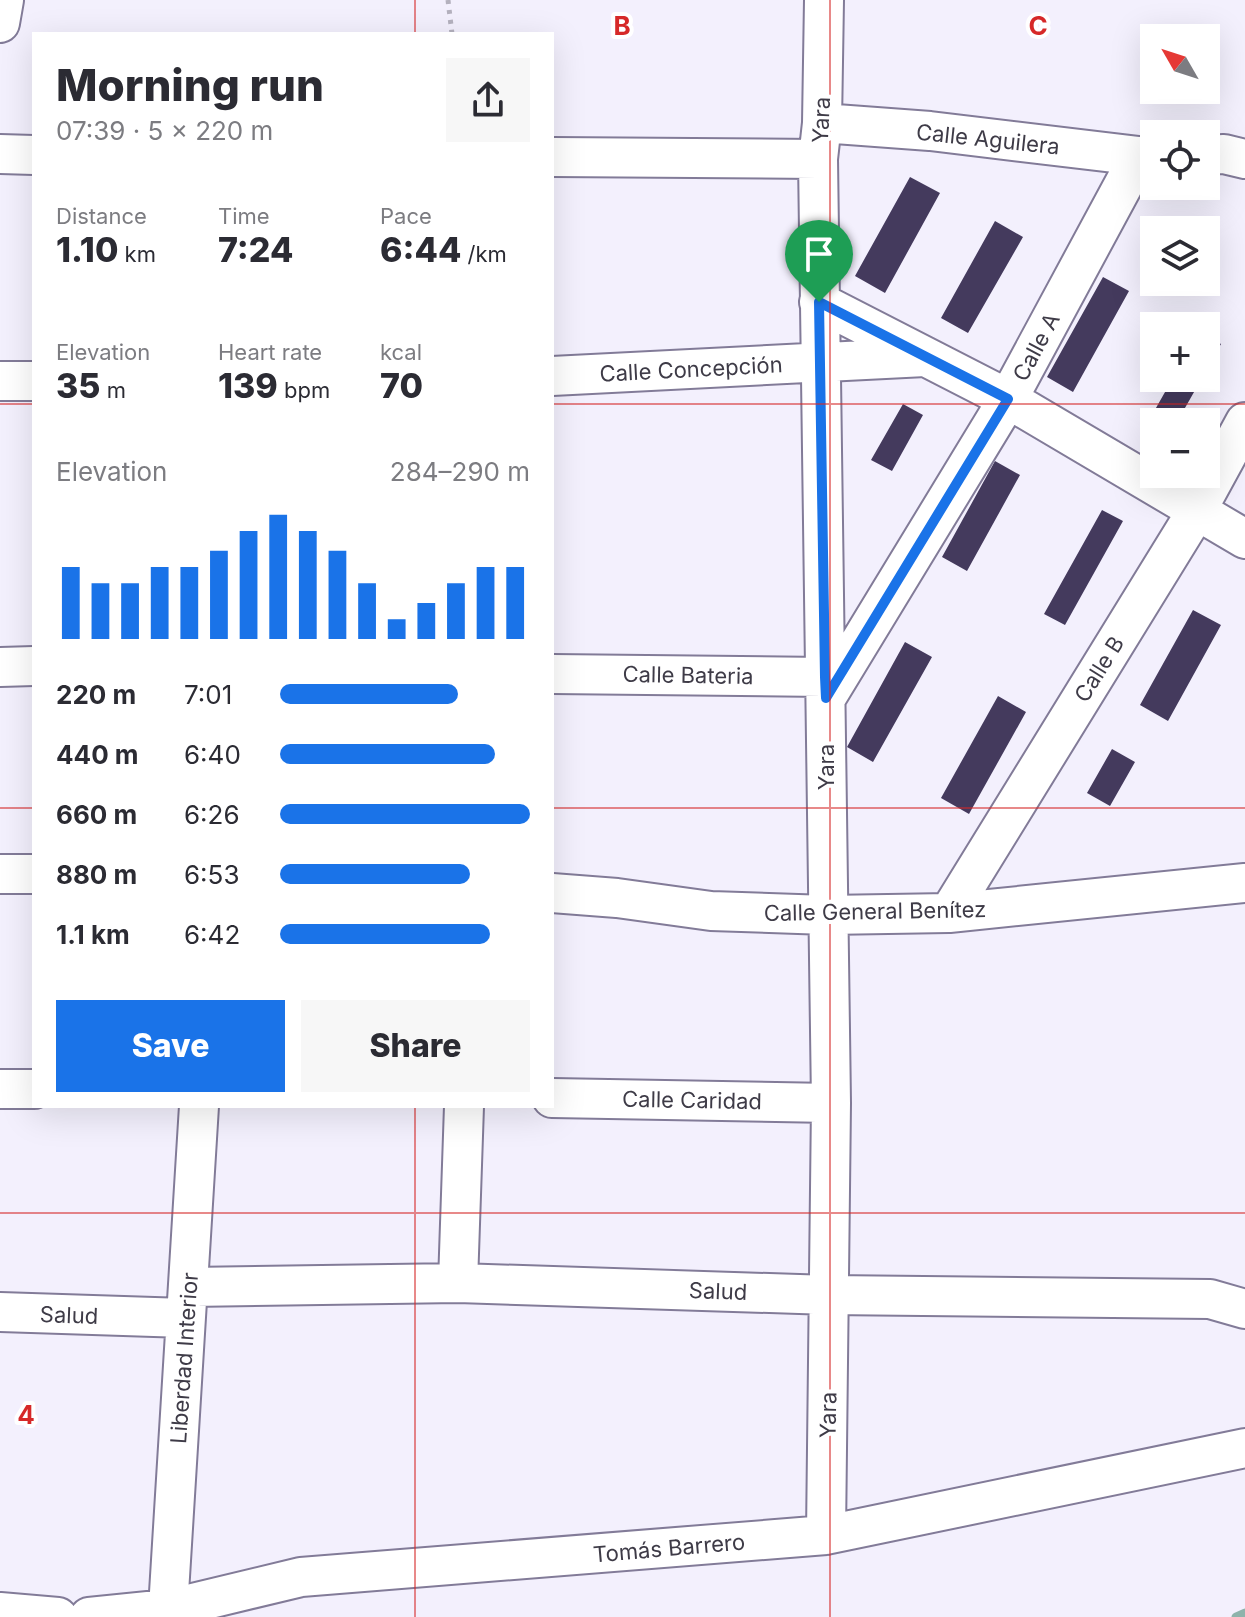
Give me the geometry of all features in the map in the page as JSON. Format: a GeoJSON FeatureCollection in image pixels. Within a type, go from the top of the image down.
{"type":"FeatureCollection","features":[{"type":"Feature","properties":{"kind":"street"},"geometry":{"type":"LineString","coordinates":[[0,23],[4,0]]}},
{"type":"Feature","properties":{"kind":"street","name":"Yara"},"geometry":{"type":"LineString","coordinates":[[824,0],[819,363],[831,1103],[826,1535]]}},
{"type":"Feature","properties":{"kind":"street","name":"Calle Aguilera"},"geometry":{"type":"LineString","coordinates":[[554,157],[820,141],[930,131],[1140,155]]}},
{"type":"Feature","properties":{"kind":"street"},"geometry":{"type":"LineString","coordinates":[[0,154],[32,155]]}},
{"type":"Feature","properties":{"kind":"street"},"geometry":{"type":"LineString","coordinates":[[1220,154],[1245,159]]}},
{"type":"Feature","properties":{"kind":"street","name":"Calle A"},"geometry":{"type":"LineString","coordinates":[[826,688],[1008,399],[1140,167]]}},
{"type":"Feature","properties":{"kind":"street"},"geometry":{"type":"LineString","coordinates":[[819,302],[1008,399],[1245,539]]}},
{"type":"Feature","properties":{"kind":"street","name":"Calle Concepción"},"geometry":{"type":"LineString","coordinates":[[554,376],[925,357]]}},
{"type":"Feature","properties":{"kind":"street"},"geometry":{"type":"LineString","coordinates":[[0,381],[32,381]]}},
{"type":"Feature","properties":{"kind":"street","name":"Calle B"},"geometry":{"type":"LineString","coordinates":[[949,913],[1196,512],[1245,422]]}},
{"type":"Feature","properties":{"kind":"street"},"geometry":{"type":"LineString","coordinates":[[0,667],[32,666]]}},
{"type":"Feature","properties":{"kind":"street","name":"Calle Bateria"},"geometry":{"type":"LineString","coordinates":[[554,674],[826,688]]}},
{"type":"Feature","properties":{"kind":"street"},"geometry":{"type":"LineString","coordinates":[[0,874],[32,874]]}},
{"type":"Feature","properties":{"kind":"street","name":"Calle General Benítez"},"geometry":{"type":"LineString","coordinates":[[554,893],[711,911],[827,915],[949,913],[1245,883]]}},
{"type":"Feature","properties":{"kind":"street"},"geometry":{"type":"LineString","coordinates":[[0,1089],[32,1089]]}},
{"type":"Feature","properties":{"kind":"street","name":"Calle Caridad"},"geometry":{"type":"LineString","coordinates":[[554,1098],[831,1103]]}},
{"type":"Feature","properties":{"kind":"street","name":"Liberdad Interior"},"geometry":{"type":"LineString","coordinates":[[168,1609],[199,1108]]}},
{"type":"Feature","properties":{"kind":"street"},"geometry":{"type":"LineString","coordinates":[[458,1283],[464,1108]]}},
{"type":"Feature","properties":{"kind":"street","name":"Salud"},"geometry":{"type":"LineString","coordinates":[[0,1312],[188,1303],[458,1283],[829,1295],[1210,1299],[1245,1309]]}},
{"type":"Feature","properties":{"kind":"street","name":"Tomás Barrero"},"geometry":{"type":"LineString","coordinates":[[89,1617],[168,1609],[301,1577],[826,1535],[1245,1448]]}},
{"type":"Feature","properties":{"kind":"street"},"geometry":{"type":"LineString","coordinates":[[0,1612],[58,1617]]}},
{"type":"Feature","properties":{"kind":"path"},"geometry":{"type":"LineString","coordinates":[[448,0],[452,32]]}},
{"type":"Feature","properties":{"kind":"building"},"geometry":{"type":"Polygon","coordinates":[[[910,177],[940,193],[885,293],[855,276],[910,177]]]}},
{"type":"Feature","properties":{"kind":"building"},"geometry":{"type":"Polygon","coordinates":[[[995,221],[1023,237],[968,333],[941,318],[995,221]]]}},
{"type":"Feature","properties":{"kind":"building"},"geometry":{"type":"Polygon","coordinates":[[[1103,277],[1129,291],[1073,392],[1047,377],[1103,277]]]}},
{"type":"Feature","properties":{"kind":"building"},"geometry":{"type":"Polygon","coordinates":[[[1165,392],[1194,392],[1185,408],[1156,408],[1165,392]]]}},
{"type":"Feature","properties":{"kind":"building"},"geometry":{"type":"Polygon","coordinates":[[[903,404],[923,415],[892,471],[871,460],[903,404]]]}},
{"type":"Feature","properties":{"kind":"building"},"geometry":{"type":"Polygon","coordinates":[[[995,461],[1020,475],[967,571],[942,557],[995,461]]]}},
{"type":"Feature","properties":{"kind":"building"},"geometry":{"type":"Polygon","coordinates":[[[1102,510],[1123,521],[1065,625],[1044,614],[1102,510]]]}},
{"type":"Feature","properties":{"kind":"building"},"geometry":{"type":"Polygon","coordinates":[[[1193,610],[1221,625],[1168,721],[1140,705],[1193,610]]]}},
{"type":"Feature","properties":{"kind":"building"},"geometry":{"type":"Polygon","coordinates":[[[905,642],[932,657],[873,762],[847,747],[905,642]]]}},
{"type":"Feature","properties":{"kind":"building"},"geometry":{"type":"Polygon","coordinates":[[[998,696],[1026,712],[969,814],[941,798],[998,696]]]}},
{"type":"Feature","properties":{"kind":"building"},"geometry":{"type":"Polygon","coordinates":[[[1112,749],[1135,762],[1110,806],[1087,793],[1112,749]]]}},
{"type":"Feature","properties":{"kind":"waterway"},"geometry":{"type":"LineString","coordinates":[[1236,1617],[1245,1613]]}},
{"type":"Feature","properties":{"kind":"route"},"geometry":{"type":"LineString","coordinates":[[819,302],[1008,399],[826,698],[825,677],[819,302]]}}]}
